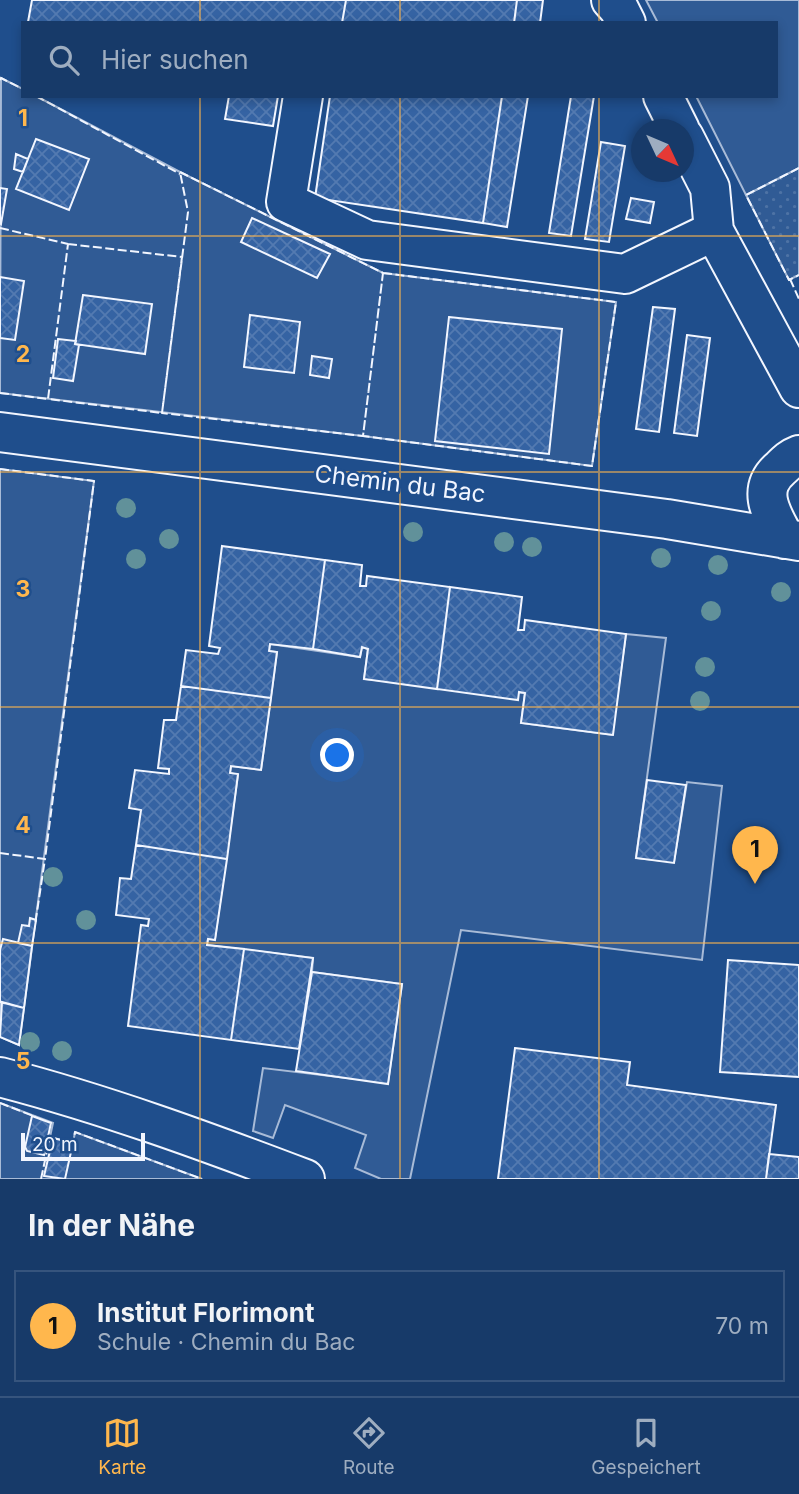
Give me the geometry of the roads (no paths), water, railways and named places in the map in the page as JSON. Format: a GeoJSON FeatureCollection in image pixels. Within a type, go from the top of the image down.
{"type":"FeatureCollection","features":[{"type":"Feature","properties":{"kind":"street"},"geometry":{"type":"LineString","coordinates":[[611,0],[625,21]]}},
{"type":"Feature","properties":{"kind":"street"},"geometry":{"type":"LineString","coordinates":[[303,98],[286,202],[367,240],[625,274],[715,231]]}},
{"type":"Feature","properties":{"kind":"street"},"geometry":{"type":"LineString","coordinates":[[664,98],[674,119]]}},
{"type":"Feature","properties":{"kind":"street"},"geometry":{"type":"LineString","coordinates":[[694,157],[710,188],[715,231],[799,388]]}},
{"type":"Feature","properties":{"kind":"street","name":"Chemin du Bac"},"geometry":{"type":"LineString","coordinates":[[0,432],[679,520],[792,540]]}},
{"type":"Feature","properties":{"kind":"street"},"geometry":{"type":"LineString","coordinates":[[792,540],[771,513],[767,497],[771,476],[799,455]]}},
{"type":"Feature","properties":{"kind":"street"},"geometry":{"type":"LineString","coordinates":[[0,1077],[182,1133],[244,1168],[305,1179]]}},
{"type":"Feature","properties":{"kind":"place","name":"Institut Florimont"},"geometry":{"type":"Point","coordinates":[755,884]}}]}
